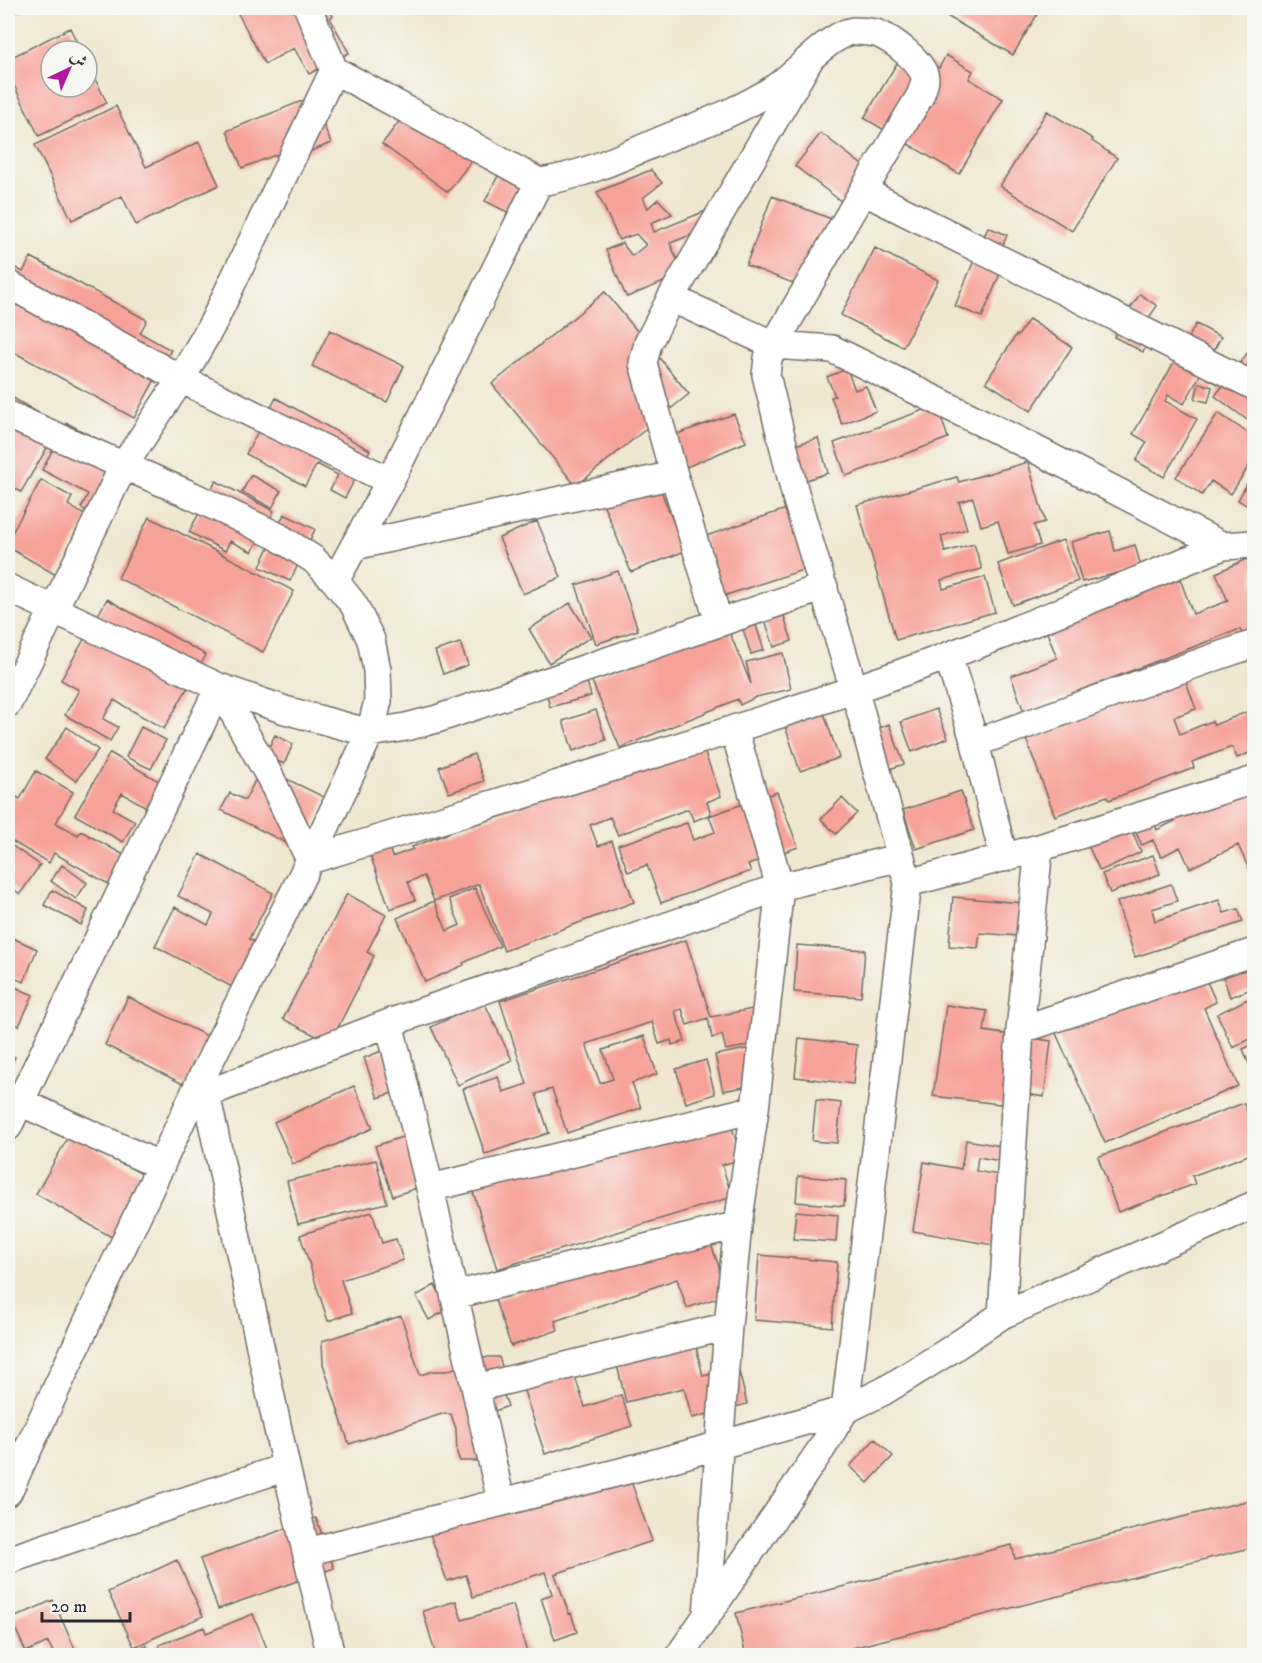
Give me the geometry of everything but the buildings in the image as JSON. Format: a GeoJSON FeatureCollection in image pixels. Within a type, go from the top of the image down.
{"type":"FeatureCollection","features":[{"type":"Feature","properties":{"kind":"street"},"geometry":{"type":"LineString","coordinates":[[308,8],[334,70],[539,182],[584,171],[717,118],[770,91],[836,38],[853,31],[878,33],[904,49],[919,63],[925,79],[920,96],[774,345],[768,358],[766,375],[796,497],[854,690],[908,883],[845,1410],[822,1448],[679,1656]]}},
{"type":"Feature","properties":{"kind":"street"},"geometry":{"type":"LineString","coordinates":[[719,622],[643,363],[648,343],[671,298],[810,59]]}},
{"type":"Feature","properties":{"kind":"street"},"geometry":{"type":"LineString","coordinates":[[8,703],[124,465],[181,379],[213,323],[334,70]]}},
{"type":"Feature","properties":{"kind":"street"},"geometry":{"type":"LineString","coordinates":[[334,581],[390,481],[539,182]]}},
{"type":"Feature","properties":{"kind":"street"},"geometry":{"type":"LineString","coordinates":[[863,192],[1254,386]]}},
{"type":"Feature","properties":{"kind":"street"},"geometry":{"type":"LineString","coordinates":[[8,284],[181,379],[390,481]]}},
{"type":"Feature","properties":{"kind":"street"},"geometry":{"type":"LineString","coordinates":[[671,298],[774,345],[832,349],[1023,443],[1223,546]]}},
{"type":"Feature","properties":{"kind":"street"},"geometry":{"type":"LineString","coordinates":[[8,415],[124,465],[277,536],[313,559],[354,605],[371,640],[377,670],[378,701],[370,733],[203,1087],[161,1166],[8,1492]]}},
{"type":"Feature","properties":{"kind":"street"},"geometry":{"type":"LineString","coordinates":[[354,546],[674,475]]}},
{"type":"Feature","properties":{"kind":"street"},"geometry":{"type":"LineString","coordinates":[[310,860],[854,690],[948,656],[1223,546],[1254,544]]}},
{"type":"Feature","properties":{"kind":"street"},"geometry":{"type":"LineString","coordinates":[[8,588],[219,687],[285,710],[370,733],[437,719],[824,587]]}},
{"type":"Feature","properties":{"kind":"street"},"geometry":{"type":"LineString","coordinates":[[975,744],[1254,644]]}},
{"type":"Feature","properties":{"kind":"street"},"geometry":{"type":"LineString","coordinates":[[948,656],[975,744],[1004,858]]}},
{"type":"Feature","properties":{"kind":"street"},"geometry":{"type":"LineString","coordinates":[[219,687],[270,777],[310,860]]}},
{"type":"Feature","properties":{"kind":"street"},"geometry":{"type":"LineString","coordinates":[[8,1127],[219,687]]}},
{"type":"Feature","properties":{"kind":"street"},"geometry":{"type":"LineString","coordinates":[[707,1615],[728,1326],[738,1225],[755,1109],[780,887],[734,729]]}},
{"type":"Feature","properties":{"kind":"street"},"geometry":{"type":"LineString","coordinates":[[908,883],[1039,848],[1254,780]]}},
{"type":"Feature","properties":{"kind":"street"},"geometry":{"type":"LineString","coordinates":[[1002,1315],[1020,1030],[1039,848]]}},
{"type":"Feature","properties":{"kind":"street"},"geometry":{"type":"LineString","coordinates":[[203,1087],[780,887],[901,857]]}},
{"type":"Feature","properties":{"kind":"street"},"geometry":{"type":"LineString","coordinates":[[1020,1030],[1254,952]]}},
{"type":"Feature","properties":{"kind":"street"},"geometry":{"type":"LineString","coordinates":[[389,1023],[430,1188],[501,1501]]}},
{"type":"Feature","properties":{"kind":"street"},"geometry":{"type":"LineString","coordinates":[[203,1087],[286,1467],[331,1656]]}},
{"type":"Feature","properties":{"kind":"street"},"geometry":{"type":"LineString","coordinates":[[20,1102],[161,1166]]}},
{"type":"Feature","properties":{"kind":"street"},"geometry":{"type":"LineString","coordinates":[[430,1188],[755,1109]]}},
{"type":"Feature","properties":{"kind":"street"},"geometry":{"type":"LineString","coordinates":[[307,1552],[659,1462],[845,1410],[884,1391],[1002,1315],[1254,1204]]}},
{"type":"Feature","properties":{"kind":"street"},"geometry":{"type":"LineString","coordinates":[[455,1295],[738,1225]]}},
{"type":"Feature","properties":{"kind":"street"},"geometry":{"type":"LineString","coordinates":[[476,1388],[728,1326]]}},
{"type":"Feature","properties":{"kind":"street"},"geometry":{"type":"LineString","coordinates":[[8,1560],[286,1467]]}}]}
